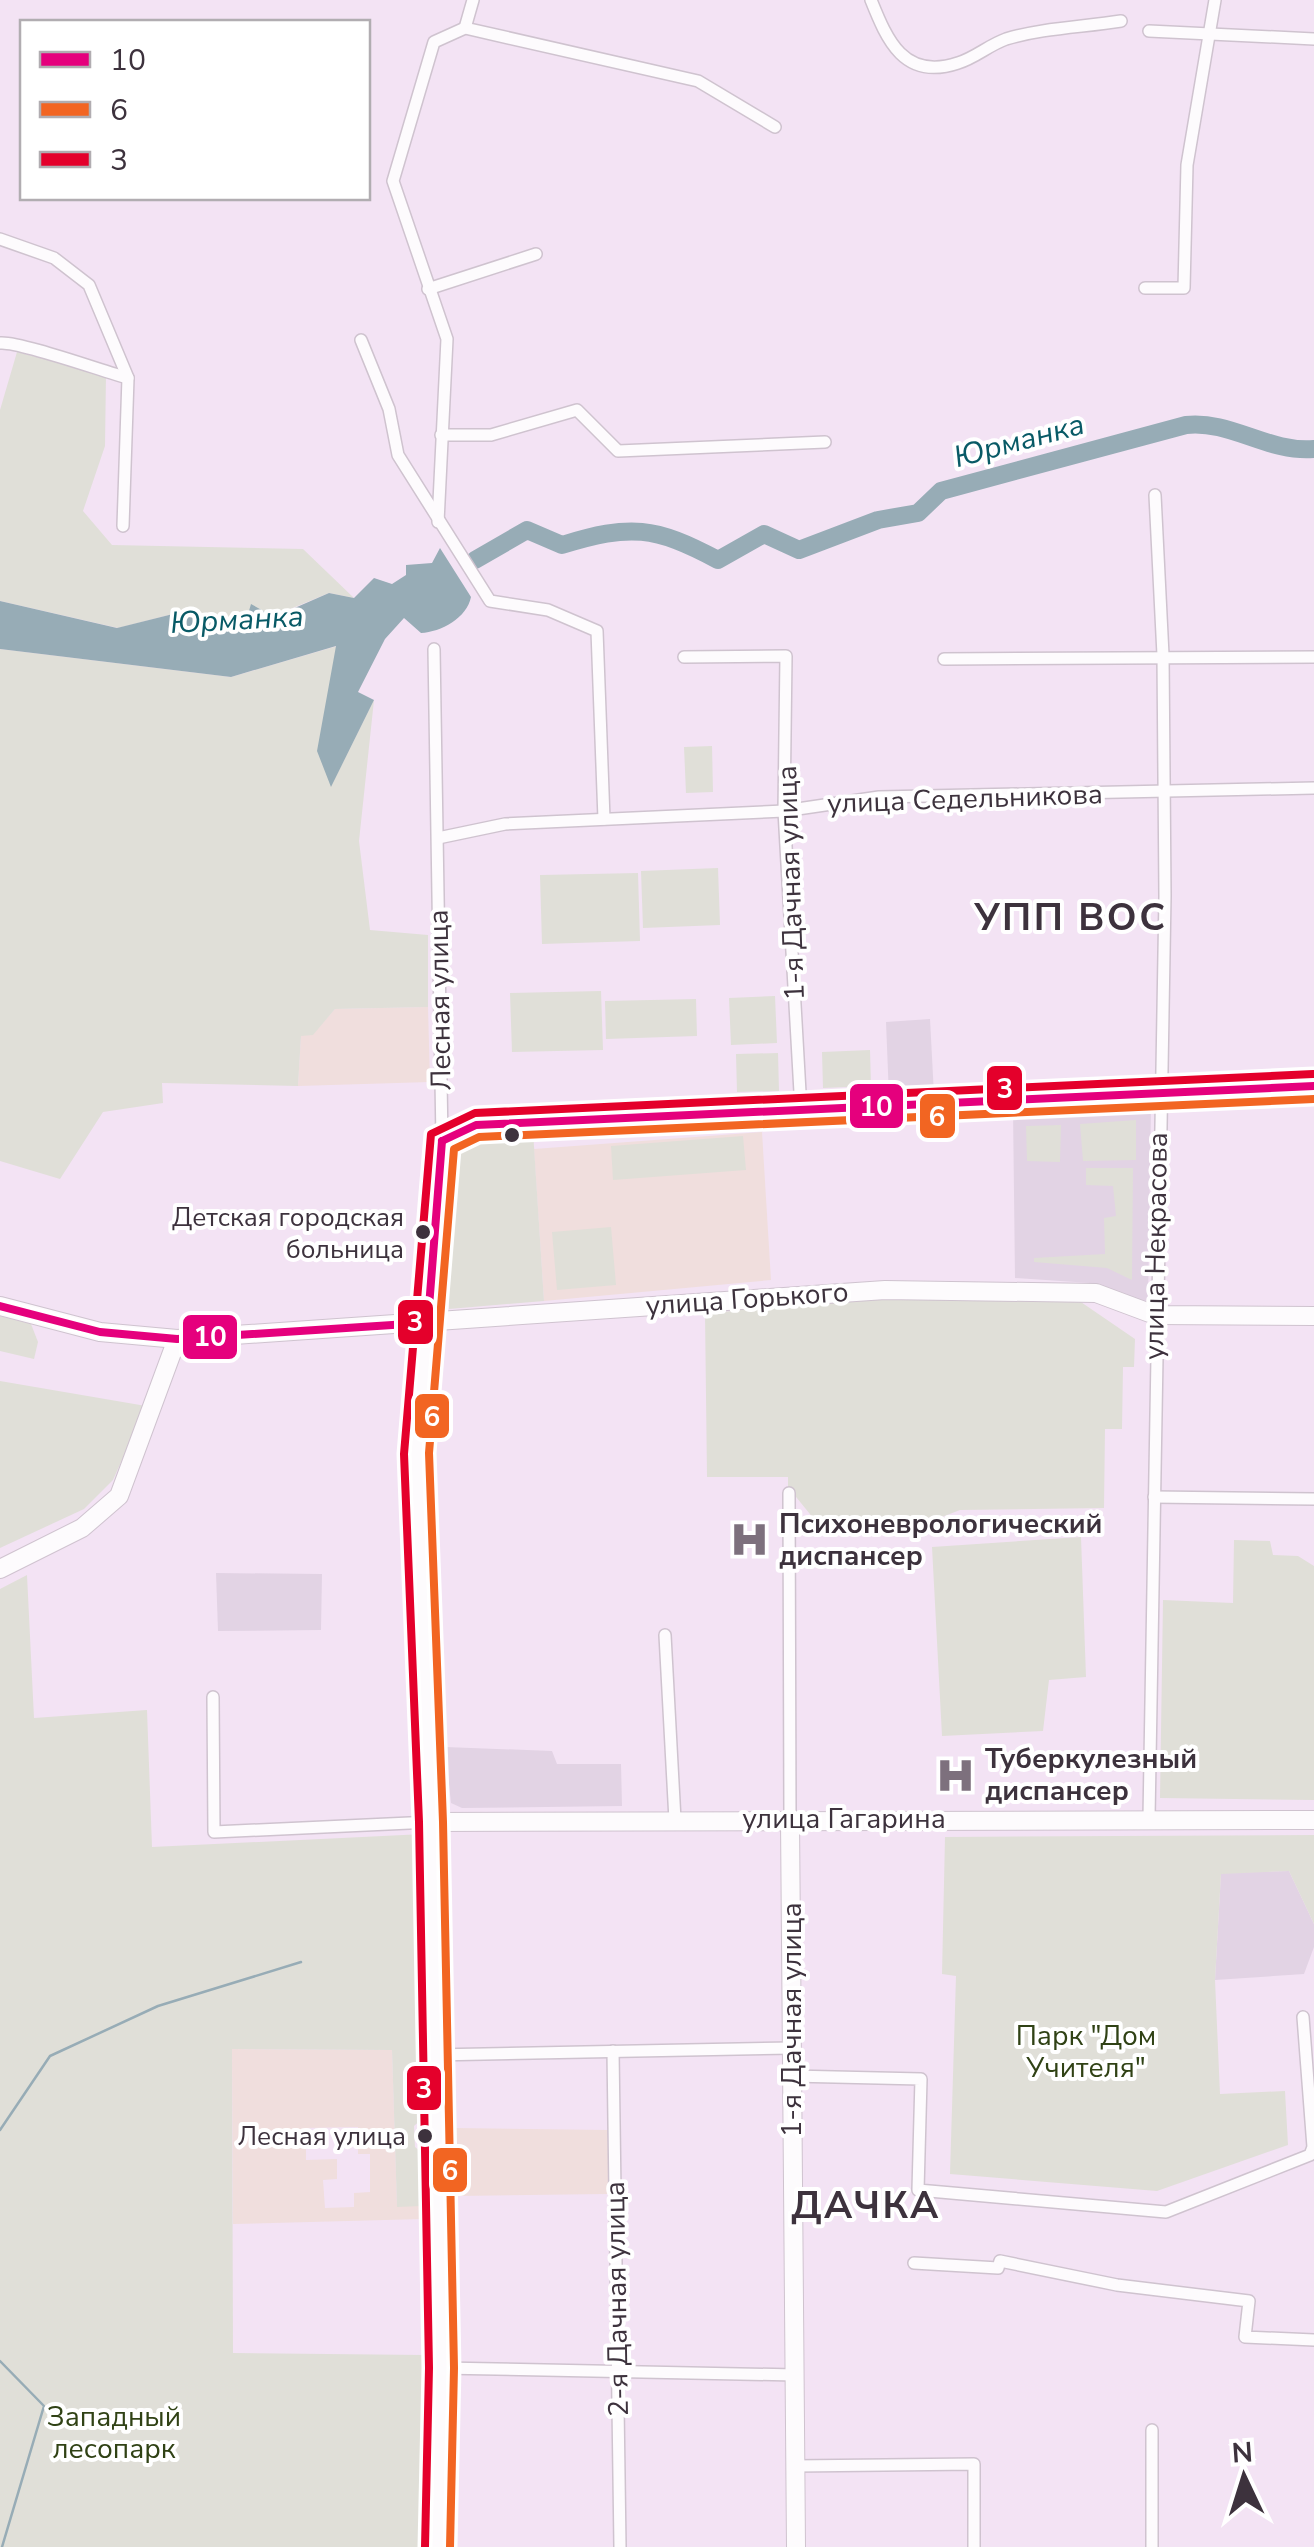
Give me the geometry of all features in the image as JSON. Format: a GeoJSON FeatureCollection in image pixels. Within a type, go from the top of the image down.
{"type":"FeatureCollection","features":[{"type":"Feature","properties":{"kind":"street"},"geometry":{"type":"LineString","coordinates":[[465,28],[473,0]]}},
{"type":"Feature","properties":{"kind":"street"},"geometry":{"type":"LineString","coordinates":[[871,0],[887,40],[905,61],[955,64],[1006,40],[1121,21]]}},
{"type":"Feature","properties":{"kind":"street"},"geometry":{"type":"LineString","coordinates":[[1146,288],[1184,288],[1186,166],[1216,0]]}},
{"type":"Feature","properties":{"kind":"street"},"geometry":{"type":"LineString","coordinates":[[438,522],[448,340],[393,181],[434,42],[465,28],[698,81],[775,128]]}},
{"type":"Feature","properties":{"kind":"street"},"geometry":{"type":"LineString","coordinates":[[1149,32],[1314,39]]}},
{"type":"Feature","properties":{"kind":"street"},"geometry":{"type":"LineString","coordinates":[[0,239],[56,260],[89,285],[128,378],[123,526]]}},
{"type":"Feature","properties":{"kind":"street"},"geometry":{"type":"LineString","coordinates":[[428,288],[536,254]]}},
{"type":"Feature","properties":{"kind":"street"},"geometry":{"type":"LineString","coordinates":[[361,340],[389,409],[398,455],[490,601],[548,610],[597,631],[604,819]]}},
{"type":"Feature","properties":{"kind":"street"},"geometry":{"type":"LineString","coordinates":[[0,343],[14,342],[128,378]]}},
{"type":"Feature","properties":{"kind":"street"},"geometry":{"type":"LineString","coordinates":[[441,435],[491,435],[577,410],[618,450],[824,442]]}},
{"type":"Feature","properties":{"kind":"street","name":"улица Некрасова"},"geometry":{"type":"LineString","coordinates":[[1149,1818],[1165,791],[1155,495]]}},
{"type":"Feature","properties":{"kind":"street","name":"Лесная улица"},"geometry":{"type":"LineString","coordinates":[[434,649],[442,1141],[429,1306],[423,1323],[416,1453],[431,1822],[442,2368],[438,2547]]}},
{"type":"Feature","properties":{"kind":"street"},"geometry":{"type":"LineString","coordinates":[[944,659],[1163,654],[1314,657]]}},
{"type":"Feature","properties":{"kind":"street","name":"1-я Дачная улица"},"geometry":{"type":"LineString","coordinates":[[684,657],[786,656],[784,811],[801,1110]]}},
{"type":"Feature","properties":{"kind":"street","name":"улица Седельникова"},"geometry":{"type":"LineString","coordinates":[[438,838],[505,824],[784,811],[878,797],[1314,788]]}},
{"type":"Feature","properties":{"kind":"street"},"geometry":{"type":"LineString","coordinates":[[442,1141],[476,1125],[1314,1086]]}},
{"type":"Feature","properties":{"kind":"street","name":"улица Горького"},"geometry":{"type":"LineString","coordinates":[[0,1306],[100,1332],[177,1340],[885,1290],[1096,1293],[1155,1316],[1314,1316]]}},
{"type":"Feature","properties":{"kind":"street"},"geometry":{"type":"LineString","coordinates":[[0,1569],[82,1528],[119,1496],[177,1340]]}},
{"type":"Feature","properties":{"kind":"street","name":"1-я Дачная улица"},"geometry":{"type":"LineString","coordinates":[[789,1493],[796,2547]]}},
{"type":"Feature","properties":{"kind":"street"},"geometry":{"type":"LineString","coordinates":[[1154,1497],[1314,1499]]}},
{"type":"Feature","properties":{"kind":"street"},"geometry":{"type":"LineString","coordinates":[[665,1635],[675,1820]]}},
{"type":"Feature","properties":{"kind":"street","name":"улица Гагарина"},"geometry":{"type":"LineString","coordinates":[[213,1697],[214,1832],[431,1822],[1314,1820]]}},
{"type":"Feature","properties":{"kind":"street"},"geometry":{"type":"LineString","coordinates":[[792,2076],[921,2078],[918,2190],[1166,2212],[1310,2156],[1313,2147],[1303,2017]]}},
{"type":"Feature","properties":{"kind":"street"},"geometry":{"type":"LineString","coordinates":[[433,2056],[792,2048]]}},
{"type":"Feature","properties":{"kind":"street","name":"2-я Дачная улица"},"geometry":{"type":"LineString","coordinates":[[613,2051],[620,2547]]}},
{"type":"Feature","properties":{"kind":"street"},"geometry":{"type":"LineString","coordinates":[[914,2263],[998,2268],[1000,2260],[1117,2285],[1249,2300],[1245,2337],[1314,2340]]}},
{"type":"Feature","properties":{"kind":"street"},"geometry":{"type":"LineString","coordinates":[[442,2368],[618,2368],[795,2375]]}},
{"type":"Feature","properties":{"kind":"street"},"geometry":{"type":"LineString","coordinates":[[1152,2430],[1152,2547]]}},
{"type":"Feature","properties":{"kind":"street"},"geometry":{"type":"LineString","coordinates":[[795,2466],[974,2464],[974,2547]]}},
{"type":"Feature","properties":{"kind":"shaded area"},"geometry":{"type":"Polygon","coordinates":[[[428,1007],[430,1082],[298,1086],[301,1035],[313,1034],[335,1009],[428,1007]]]}},
{"type":"Feature","properties":{"kind":"shaded area"},"geometry":{"type":"Polygon","coordinates":[[[930,1019],[934,1095],[889,1097],[886,1022],[930,1019]]]}},
{"type":"Feature","properties":{"kind":"shaded area"},"geometry":{"type":"Polygon","coordinates":[[[1151,1106],[1148,1303],[1090,1283],[1015,1278],[1013,1109],[1151,1106]]]}},
{"type":"Feature","properties":{"kind":"shaded area"},"geometry":{"type":"Polygon","coordinates":[[[762,1132],[771,1280],[544,1301],[534,1149],[762,1132]]]}},
{"type":"Feature","properties":{"kind":"shaded area"},"geometry":{"type":"Polygon","coordinates":[[[216,1573],[322,1574],[321,1630],[218,1631],[216,1573]]]}},
{"type":"Feature","properties":{"kind":"shaded area"},"geometry":{"type":"Polygon","coordinates":[[[445,1747],[552,1751],[557,1764],[621,1764],[622,1806],[462,1808],[451,1803],[445,1747]]]}},
{"type":"Feature","properties":{"kind":"shaded area"},"geometry":{"type":"Polygon","coordinates":[[[1289,1871],[1314,1924],[1314,1947],[1304,1974],[1215,1980],[1221,1873],[1289,1871]]]}},
{"type":"Feature","properties":{"kind":"shaded area"},"geometry":{"type":"Polygon","coordinates":[[[232,2049],[392,2050],[397,2206],[422,2206],[423,2219],[233,2224],[232,2049]],[[358,2127],[306,2128],[306,2160],[337,2159],[337,2179],[323,2180],[325,2208],[354,2207],[354,2193],[370,2192],[370,2154],[358,2154],[358,2127]]]}},
{"type":"Feature","properties":{"kind":"shaded area"},"geometry":{"type":"Polygon","coordinates":[[[454,2128],[609,2130],[608,2194],[456,2196],[454,2128]]]}},
{"type":"Feature","properties":{"kind":"green space"},"geometry":{"type":"Polygon","coordinates":[[[17,352],[106,375],[105,446],[83,511],[112,545],[303,549],[354,598],[329,593],[244,628],[173,614],[118,628],[0,601],[0,410],[17,352]]]}},
{"type":"Feature","properties":{"kind":"green space"},"geometry":{"type":"Polygon","coordinates":[[[337,646],[331,786],[374,700],[359,841],[370,930],[428,935],[428,1007],[335,1009],[313,1035],[301,1036],[298,1086],[162,1083],[163,1103],[103,1112],[60,1179],[0,1161],[0,649],[231,677],[337,646]]]}},
{"type":"Feature","properties":{"kind":"green space"},"geometry":{"type":"Polygon","coordinates":[[[712,746],[713,792],[686,793],[684,747],[712,746]]]}},
{"type":"Feature","properties":{"kind":"green space"},"geometry":{"type":"Polygon","coordinates":[[[718,868],[720,925],[643,928],[641,871],[718,868]]]}},
{"type":"Feature","properties":{"kind":"green space"},"geometry":{"type":"Polygon","coordinates":[[[638,873],[640,941],[542,944],[540,875],[638,873]]]}},
{"type":"Feature","properties":{"kind":"green space"},"geometry":{"type":"Polygon","coordinates":[[[601,991],[603,1050],[512,1052],[510,993],[601,991]]]}},
{"type":"Feature","properties":{"kind":"green space"},"geometry":{"type":"Polygon","coordinates":[[[775,996],[777,1043],[731,1045],[729,998],[775,996]]]}},
{"type":"Feature","properties":{"kind":"green space"},"geometry":{"type":"Polygon","coordinates":[[[696,999],[697,1036],[606,1039],[605,1001],[696,999]]]}},
{"type":"Feature","properties":{"kind":"green space"},"geometry":{"type":"Polygon","coordinates":[[[870,1050],[871,1086],[823,1088],[822,1052],[870,1050]]]}},
{"type":"Feature","properties":{"kind":"green space"},"geometry":{"type":"Polygon","coordinates":[[[778,1053],[779,1091],[737,1092],[736,1054],[778,1053]]]}},
{"type":"Feature","properties":{"kind":"green space"},"geometry":{"type":"Polygon","coordinates":[[[1136,1120],[1136,1160],[1083,1161],[1080,1124],[1136,1120]]]}},
{"type":"Feature","properties":{"kind":"green space"},"geometry":{"type":"Polygon","coordinates":[[[1061,1125],[1060,1162],[1027,1161],[1026,1126],[1061,1125]]]}},
{"type":"Feature","properties":{"kind":"green space"},"geometry":{"type":"Polygon","coordinates":[[[533,1131],[544,1301],[449,1309],[449,1163],[473,1136],[533,1131]]]}},
{"type":"Feature","properties":{"kind":"green space"},"geometry":{"type":"Polygon","coordinates":[[[743,1136],[746,1170],[613,1180],[611,1146],[743,1136]]]}},
{"type":"Feature","properties":{"kind":"green space"},"geometry":{"type":"Polygon","coordinates":[[[1086,1168],[1133,1168],[1132,1280],[1107,1268],[1034,1262],[1034,1258],[1105,1254],[1104,1218],[1116,1216],[1113,1186],[1086,1185],[1086,1168]]]}},
{"type":"Feature","properties":{"kind":"green space"},"geometry":{"type":"Polygon","coordinates":[[[611,1227],[616,1285],[557,1290],[552,1232],[611,1227]]]}},
{"type":"Feature","properties":{"kind":"green space"},"geometry":{"type":"Polygon","coordinates":[[[844,1298],[1075,1298],[1135,1339],[1134,1367],[1123,1367],[1122,1429],[1105,1429],[1104,1508],[960,1510],[942,1517],[818,1524],[788,1487],[788,1477],[707,1477],[705,1314],[844,1298]]]}},
{"type":"Feature","properties":{"kind":"green space"},"geometry":{"type":"Polygon","coordinates":[[[0,1316],[31,1324],[38,1342],[34,1359],[0,1351],[0,1316]]]}},
{"type":"Feature","properties":{"kind":"green space"},"geometry":{"type":"Polygon","coordinates":[[[0,1381],[146,1406],[113,1480],[84,1509],[0,1548],[0,1381]]]}},
{"type":"Feature","properties":{"kind":"green space"},"geometry":{"type":"Polygon","coordinates":[[[1081,1537],[1086,1677],[1049,1680],[1043,1731],[942,1736],[932,1547],[1081,1537]]]}},
{"type":"Feature","properties":{"kind":"green space"},"geometry":{"type":"Polygon","coordinates":[[[1234,1540],[1270,1541],[1273,1555],[1298,1556],[1314,1566],[1314,1800],[1160,1798],[1163,1600],[1233,1603],[1234,1540]]]}},
{"type":"Feature","properties":{"kind":"green space","name":"Западный лесопарк"},"geometry":{"type":"Polygon","coordinates":[[[27,1575],[34,1718],[147,1710],[152,1847],[424,1834],[427,2098],[423,2100],[423,2118],[414,2126],[415,2147],[420,2151],[422,2206],[397,2207],[392,2050],[232,2049],[233,2353],[425,2355],[425,2547],[0,2547],[0,1589],[27,1575]]]}},
{"type":"Feature","properties":{"kind":"green space","name":"Парк \"Дом Учителя\""},"geometry":{"type":"Polygon","coordinates":[[[1314,1835],[1314,1924],[1289,1871],[1221,1874],[1215,1980],[1220,2094],[1285,2091],[1288,2145],[1157,2191],[950,2174],[956,1976],[942,1974],[945,1837],[1314,1835]]]}},
{"type":"Feature","properties":{"kind":"water"},"geometry":{"type":"Polygon","coordinates":[[[440,548],[471,597],[469,605],[445,627],[429,632],[421,633],[404,618],[385,639],[358,692],[374,700],[331,787],[317,751],[336,646],[231,677],[0,649],[0,601],[117,628],[173,614],[244,628],[251,604],[274,617],[329,593],[354,598],[374,578],[392,584],[406,575],[406,565],[432,563],[440,548]]]}},
{"type":"Feature","properties":{"kind":"waterway","name":"Юрманка"},"geometry":{"type":"LineString","coordinates":[[475,560],[527,530],[562,545],[606,534],[642,532],[676,540],[718,560],[764,534],[799,550],[878,520],[918,513],[941,491],[1186,425],[1219,427],[1281,446],[1314,449]]}},
{"type":"Feature","properties":{"kind":"waterway"},"geometry":{"type":"LineString","coordinates":[[0,2130],[50,2056],[158,2006],[301,1962]]}},
{"type":"Feature","properties":{"kind":"waterway"},"geometry":{"type":"LineString","coordinates":[[0,2361],[44,2406],[2,2547]]}},
{"type":"Feature","properties":{"kind":"transit line","name":"3"},"geometry":{"type":"LineString","coordinates":[[425,2547],[429,2368],[419,1822],[404,1454],[431,1134],[475,1113],[1313,1074]]}},
{"type":"Feature","properties":{"kind":"transit line","name":"10"},"geometry":{"type":"LineString","coordinates":[[442,1141],[476,1125],[1314,1086]]}},
{"type":"Feature","properties":{"kind":"transit line","name":"6"},"geometry":{"type":"LineString","coordinates":[[450,2547],[454,2368],[443,1822],[429,1453],[454,1149],[479,1137],[1314,1099]]}},
{"type":"Feature","properties":{"kind":"transit line","name":"10"},"geometry":{"type":"LineString","coordinates":[[423,1323],[429,1307],[442,1141]]}},
{"type":"Feature","properties":{"kind":"transit line","name":"10"},"geometry":{"type":"LineString","coordinates":[[0,1306],[100,1332],[177,1339],[423,1323]]}},
{"type":"Feature","properties":{"kind":"place","name":"Детская городская больница"},"geometry":{"type":"Point","coordinates":[423,1232]}},
{"type":"Feature","properties":{"kind":"place","name":"Психоневрологический диспансер"},"geometry":{"type":"Point","coordinates":[749,1540]}},
{"type":"Feature","properties":{"kind":"place","name":"Туберкулезный диспансер"},"geometry":{"type":"Point","coordinates":[955,1775]}},
{"type":"Feature","properties":{"kind":"place","name":"Лесная улица"},"geometry":{"type":"Point","coordinates":[425,2136]}},
{"type":"Feature","properties":{"kind":"district","name":"УПП ВОС"},"geometry":{"type":"Point","coordinates":[1071,917]}},
{"type":"Feature","properties":{"kind":"district","name":"ДАЧКА"},"geometry":{"type":"Point","coordinates":[866,2205]}}]}
